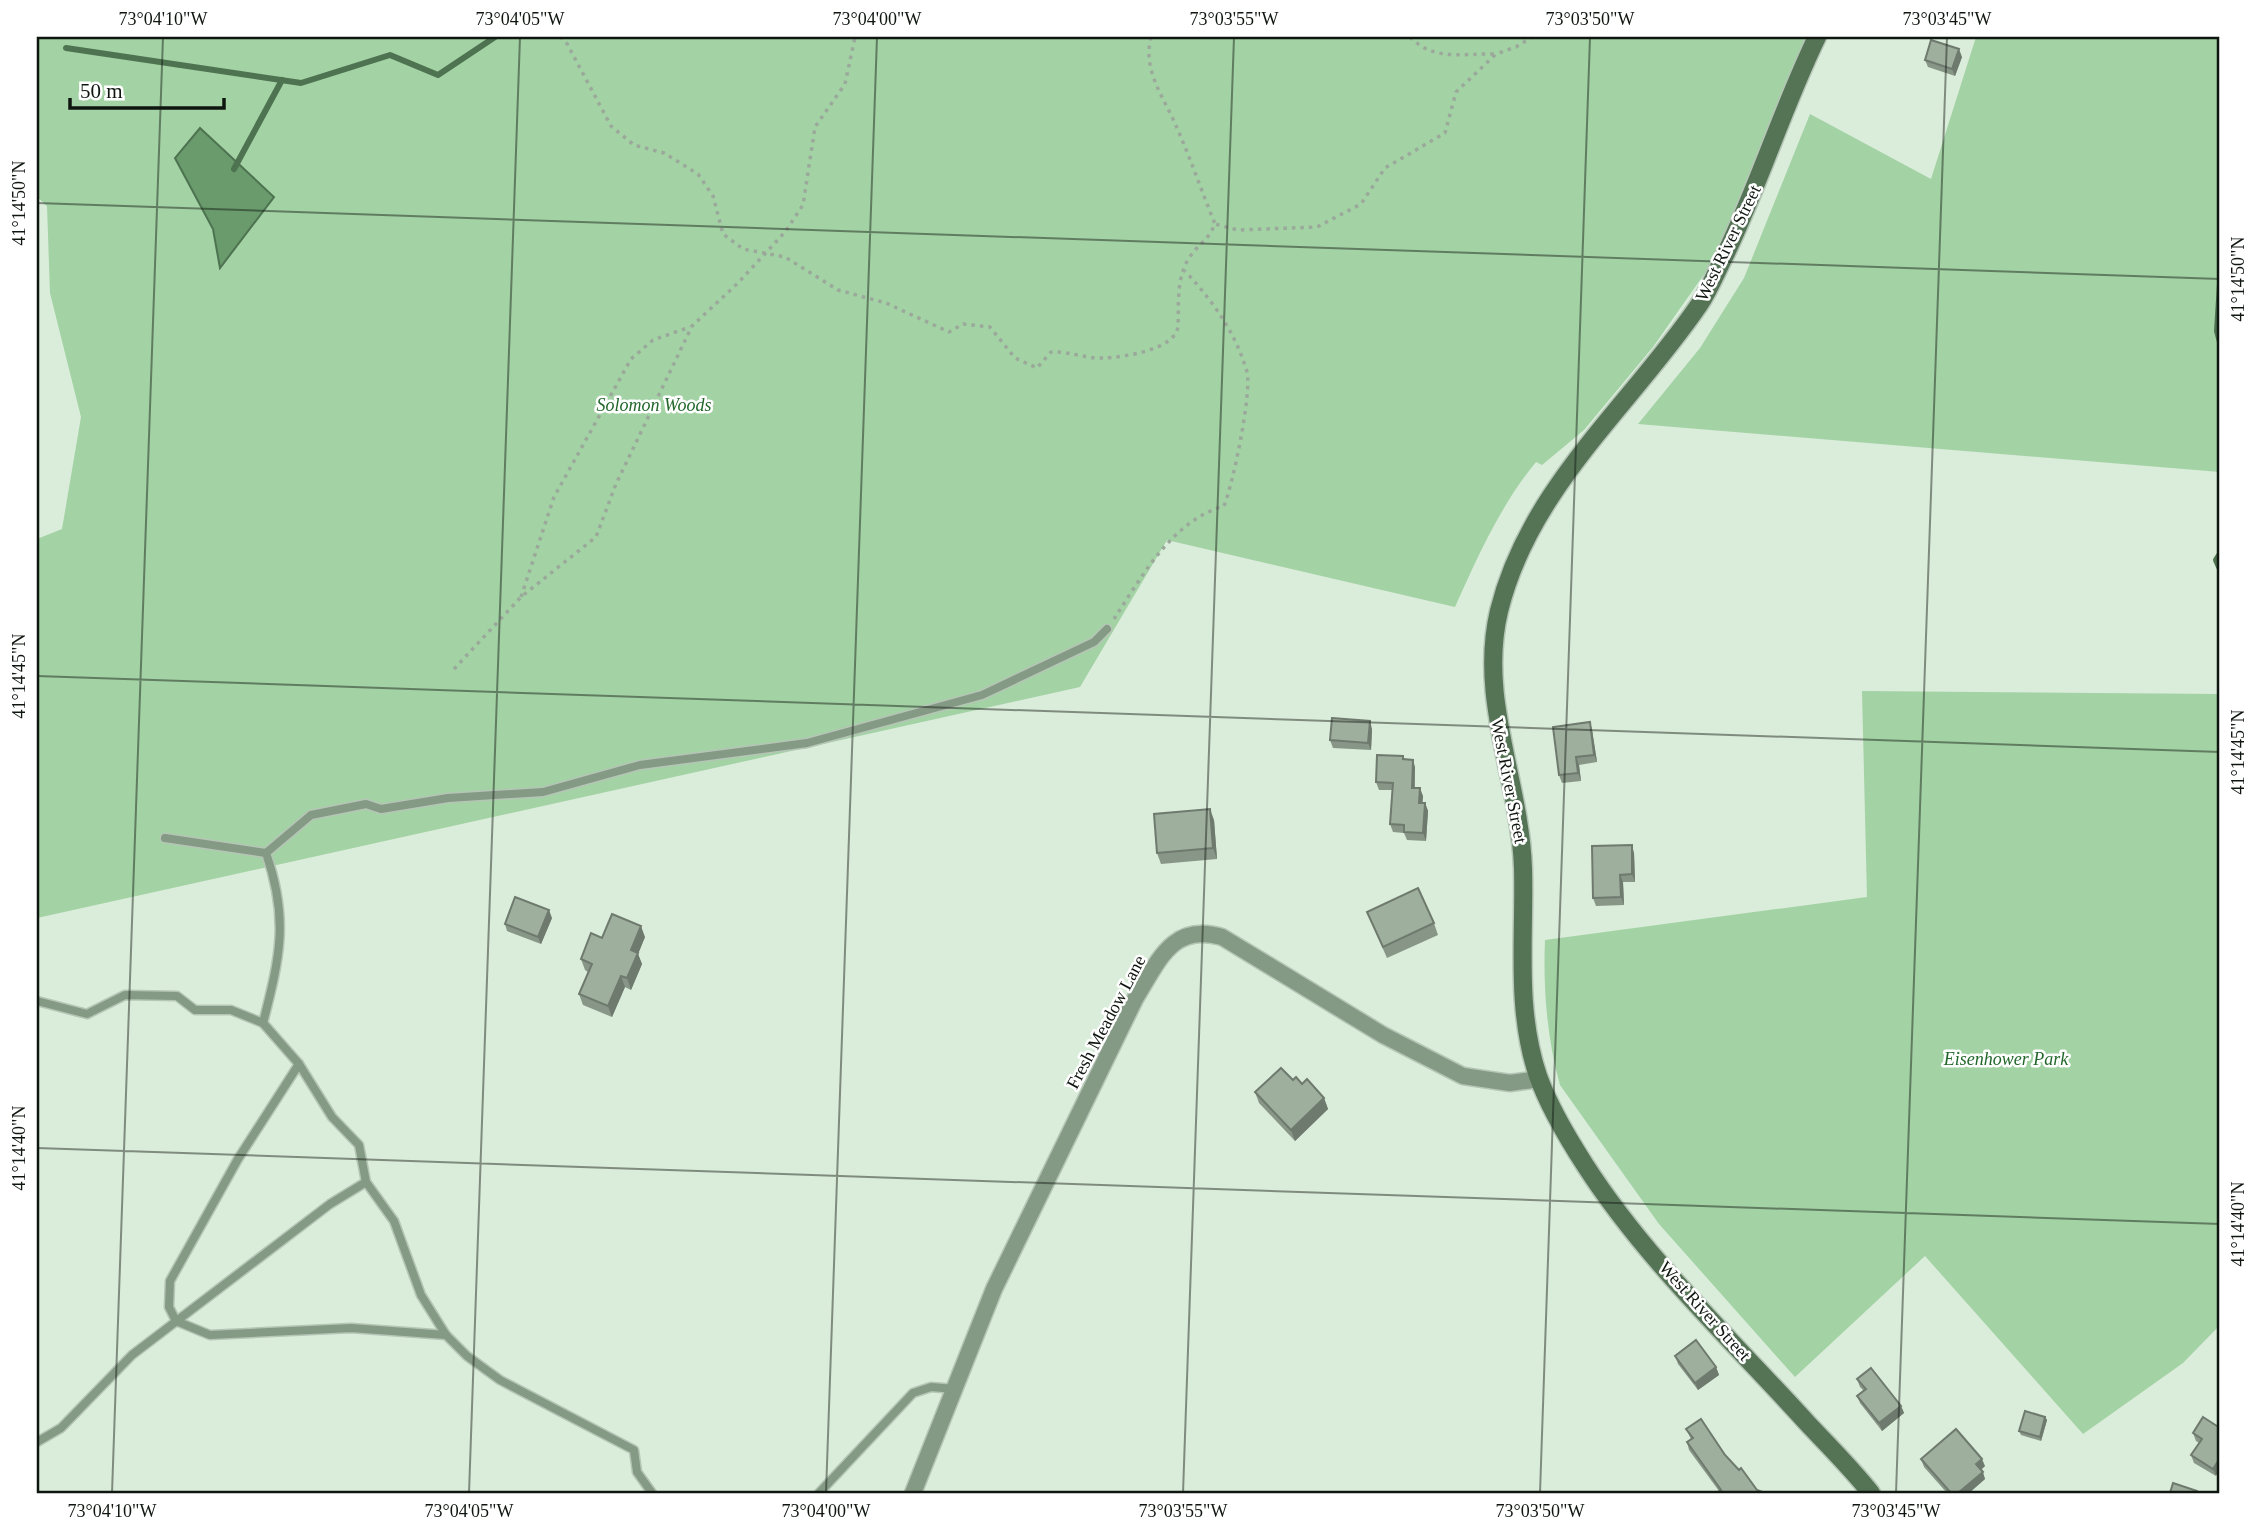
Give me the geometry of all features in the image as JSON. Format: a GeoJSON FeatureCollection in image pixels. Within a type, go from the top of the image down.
{"type":"FeatureCollection","features":[{"type":"Feature","properties":{"kind":"street","name":"West River Street"},"geometry":{"type":"LineString","coordinates":[[1817,37],[1794,84],[1749,205],[1701,303],[1593,437],[1540,513],[1521,549],[1499,611],[1494,648],[1493,692],[1521,840],[1523,996],[1539,1079],[1554,1113],[1586,1167],[1643,1242],[1871,1493]]}},
{"type":"Feature","properties":{"kind":"street","name":"Fresh Meadow Lane"},"geometry":{"type":"LineString","coordinates":[[913,1493],[994,1289],[1135,999],[1161,958],[1182,936],[1208,933],[1222,937],[1383,1035],[1463,1076],[1510,1083],[1539,1079]]}},
{"type":"Feature","properties":{"kind":"lane"},"geometry":{"type":"LineString","coordinates":[[165,838],[266,853],[312,815],[366,804],[381,810],[448,798],[543,792],[640,765],[807,743],[982,695],[1094,642],[1107,629]]}},
{"type":"Feature","properties":{"kind":"lane"},"geometry":{"type":"LineString","coordinates":[[263,1023],[281,936],[280,902],[266,853]]}},
{"type":"Feature","properties":{"kind":"lane"},"geometry":{"type":"LineString","coordinates":[[37,1001],[87,1014],[125,995],[177,996],[195,1010],[231,1010],[263,1023],[299,1064],[332,1117],[359,1145],[366,1182],[394,1221],[421,1295],[446,1335],[500,1380],[634,1450],[637,1472],[652,1493]]}},
{"type":"Feature","properties":{"kind":"lane"},"geometry":{"type":"LineString","coordinates":[[299,1064],[238,1160],[170,1281],[169,1307],[176,1321],[210,1335],[351,1328],[446,1335]]}},
{"type":"Feature","properties":{"kind":"lane"},"geometry":{"type":"LineString","coordinates":[[37,1442],[61,1428],[132,1355],[330,1204],[366,1182]]}},
{"type":"Feature","properties":{"kind":"lane"},"geometry":{"type":"LineString","coordinates":[[819,1493],[913,1393],[930,1387],[955,1389]]}},
{"type":"Feature","properties":{"kind":"path"},"geometry":{"type":"LineString","coordinates":[[559,37],[565,40],[611,126],[634,145],[664,153],[698,174],[713,195],[723,234],[743,249],[767,251],[785,257],[838,290],[886,303],[949,332],[963,324],[990,327],[1015,358],[1037,368],[1051,352],[1068,351],[1102,359],[1164,346],[1178,329],[1177,292],[1189,258],[1209,240],[1215,224],[1177,126],[1155,87],[1148,47],[1151,37]]}},
{"type":"Feature","properties":{"kind":"path"},"geometry":{"type":"LineString","coordinates":[[454,669],[522,597],[596,537],[616,484],[692,326],[767,251],[803,205],[815,127],[845,84],[855,37]]}},
{"type":"Feature","properties":{"kind":"path"},"geometry":{"type":"LineString","coordinates":[[1410,37],[1436,55],[1496,54],[1516,47],[1532,37]]}},
{"type":"Feature","properties":{"kind":"path"},"geometry":{"type":"LineString","coordinates":[[1215,224],[1238,230],[1317,227],[1361,204],[1385,168],[1445,133],[1456,93],[1496,54]]}},
{"type":"Feature","properties":{"kind":"path"},"geometry":{"type":"LineString","coordinates":[[1107,629],[1143,574],[1186,523],[1205,511],[1224,506],[1233,484],[1248,375],[1234,339],[1210,297],[1185,271]]}},
{"type":"Feature","properties":{"kind":"path"},"geometry":{"type":"LineString","coordinates":[[522,597],[554,497],[631,359],[653,340],[692,326]]}},
{"type":"Feature","properties":{"kind":"green space","name":"Solomon Woods"},"geometry":{"type":"Polygon","coordinates":[[[37,37],[1806,37],[1712,263],[1653,347],[1584,430],[1542,465],[1536,462],[1523,479],[1491,532],[1455,607],[1167,540],[1080,687],[37,918],[37,539],[62,529],[81,417],[50,293],[47,206],[37,197],[37,37]]]}},
{"type":"Feature","properties":{"kind":"green space"},"geometry":{"type":"Polygon","coordinates":[[[1976,37],[2220,37],[2220,472],[1638,424],[1700,348],[1744,278],[1810,114],[1931,179],[1976,37]]]}},
{"type":"Feature","properties":{"kind":"green space","name":"Eisenhower Park"},"geometry":{"type":"Polygon","coordinates":[[[1862,691],[2220,694],[2220,1325],[2183,1363],[2083,1434],[1925,1256],[1795,1377],[1659,1224],[1560,1085],[1547,1013],[1545,940],[1867,897],[1862,691]]]}},
{"type":"Feature","properties":{"kind":"shaded area"},"geometry":{"type":"Polygon","coordinates":[[[200,128],[274,197],[220,268],[213,229],[175,158],[200,128]]]}},
{"type":"Feature","properties":{"kind":"building"},"geometry":{"type":"Polygon","coordinates":[[[1931,40],[1959,49],[1952,69],[1925,60],[1931,40]]]}},
{"type":"Feature","properties":{"kind":"building"},"geometry":{"type":"Polygon","coordinates":[[[1332,718],[1370,721],[1368,743],[1330,740],[1332,718]]]}},
{"type":"Feature","properties":{"kind":"building"},"geometry":{"type":"Polygon","coordinates":[[[1590,722],[1594,755],[1576,757],[1578,773],[1559,775],[1553,727],[1590,722]]]}},
{"type":"Feature","properties":{"kind":"building"},"geometry":{"type":"Polygon","coordinates":[[[1377,755],[1403,756],[1403,759],[1413,760],[1412,788],[1420,788],[1419,803],[1425,803],[1423,833],[1404,832],[1404,825],[1390,824],[1393,783],[1376,782],[1377,755]]]}},
{"type":"Feature","properties":{"kind":"building"},"geometry":{"type":"Polygon","coordinates":[[[1210,809],[1213,848],[1157,853],[1154,814],[1210,809]]]}},
{"type":"Feature","properties":{"kind":"building"},"geometry":{"type":"Polygon","coordinates":[[[1632,845],[1632,874],[1620,875],[1621,897],[1593,898],[1592,846],[1632,845]]]}},
{"type":"Feature","properties":{"kind":"building"},"geometry":{"type":"Polygon","coordinates":[[[1418,888],[1434,923],[1383,947],[1367,912],[1418,888]]]}},
{"type":"Feature","properties":{"kind":"building"},"geometry":{"type":"Polygon","coordinates":[[[515,897],[549,910],[538,937],[505,924],[515,897]]]}},
{"type":"Feature","properties":{"kind":"building"},"geometry":{"type":"Polygon","coordinates":[[[612,914],[641,926],[631,950],[638,953],[627,978],[621,976],[608,1006],[579,994],[592,964],[581,959],[591,933],[602,938],[612,914]]]}},
{"type":"Feature","properties":{"kind":"building"},"geometry":{"type":"Polygon","coordinates":[[[1281,1068],[1293,1080],[1296,1077],[1302,1084],[1307,1079],[1324,1098],[1291,1130],[1255,1092],[1281,1068]]]}},
{"type":"Feature","properties":{"kind":"building"},"geometry":{"type":"Polygon","coordinates":[[[1696,1340],[1716,1367],[1695,1383],[1675,1356],[1696,1340]]]}},
{"type":"Feature","properties":{"kind":"building"},"geometry":{"type":"Polygon","coordinates":[[[1871,1368],[1901,1406],[1879,1423],[1857,1396],[1866,1389],[1857,1379],[1871,1368]]]}},
{"type":"Feature","properties":{"kind":"building"},"geometry":{"type":"Polygon","coordinates":[[[2025,1411],[2045,1417],[2040,1437],[2019,1431],[2025,1411]]]}},
{"type":"Feature","properties":{"kind":"building"},"geometry":{"type":"Polygon","coordinates":[[[2203,1417],[2220,1428],[2220,1458],[2213,1469],[2191,1455],[2202,1439],[2193,1433],[2203,1417]]]}},
{"type":"Feature","properties":{"kind":"building"},"geometry":{"type":"Polygon","coordinates":[[[1701,1419],[1725,1455],[1739,1470],[1741,1468],[1757,1490],[1765,1493],[1716,1493],[1721,1490],[1687,1442],[1693,1438],[1686,1429],[1701,1419]]]}},
{"type":"Feature","properties":{"kind":"building"},"geometry":{"type":"Polygon","coordinates":[[[1956,1429],[1982,1459],[1976,1464],[1983,1472],[1958,1493],[1951,1493],[1921,1459],[1956,1429]]]}},
{"type":"Feature","properties":{"kind":"building"},"geometry":{"type":"Polygon","coordinates":[[[2173,1483],[2197,1491],[2197,1493],[2170,1493],[2173,1483]]]}},
{"type":"Feature","properties":{"kind":"waterway"},"geometry":{"type":"LineString","coordinates":[[66,48],[301,83],[390,55],[438,75],[495,37]]}},
{"type":"Feature","properties":{"kind":"waterway"},"geometry":{"type":"LineString","coordinates":[[234,169],[282,80]]}},
{"type":"Feature","properties":{"kind":"waterway"},"geometry":{"type":"LineString","coordinates":[[2220,284],[2217,331],[2220,342]]}},
{"type":"Feature","properties":{"kind":"waterway"},"geometry":{"type":"LineString","coordinates":[[2220,554],[2216,560],[2220,569]]}}]}
